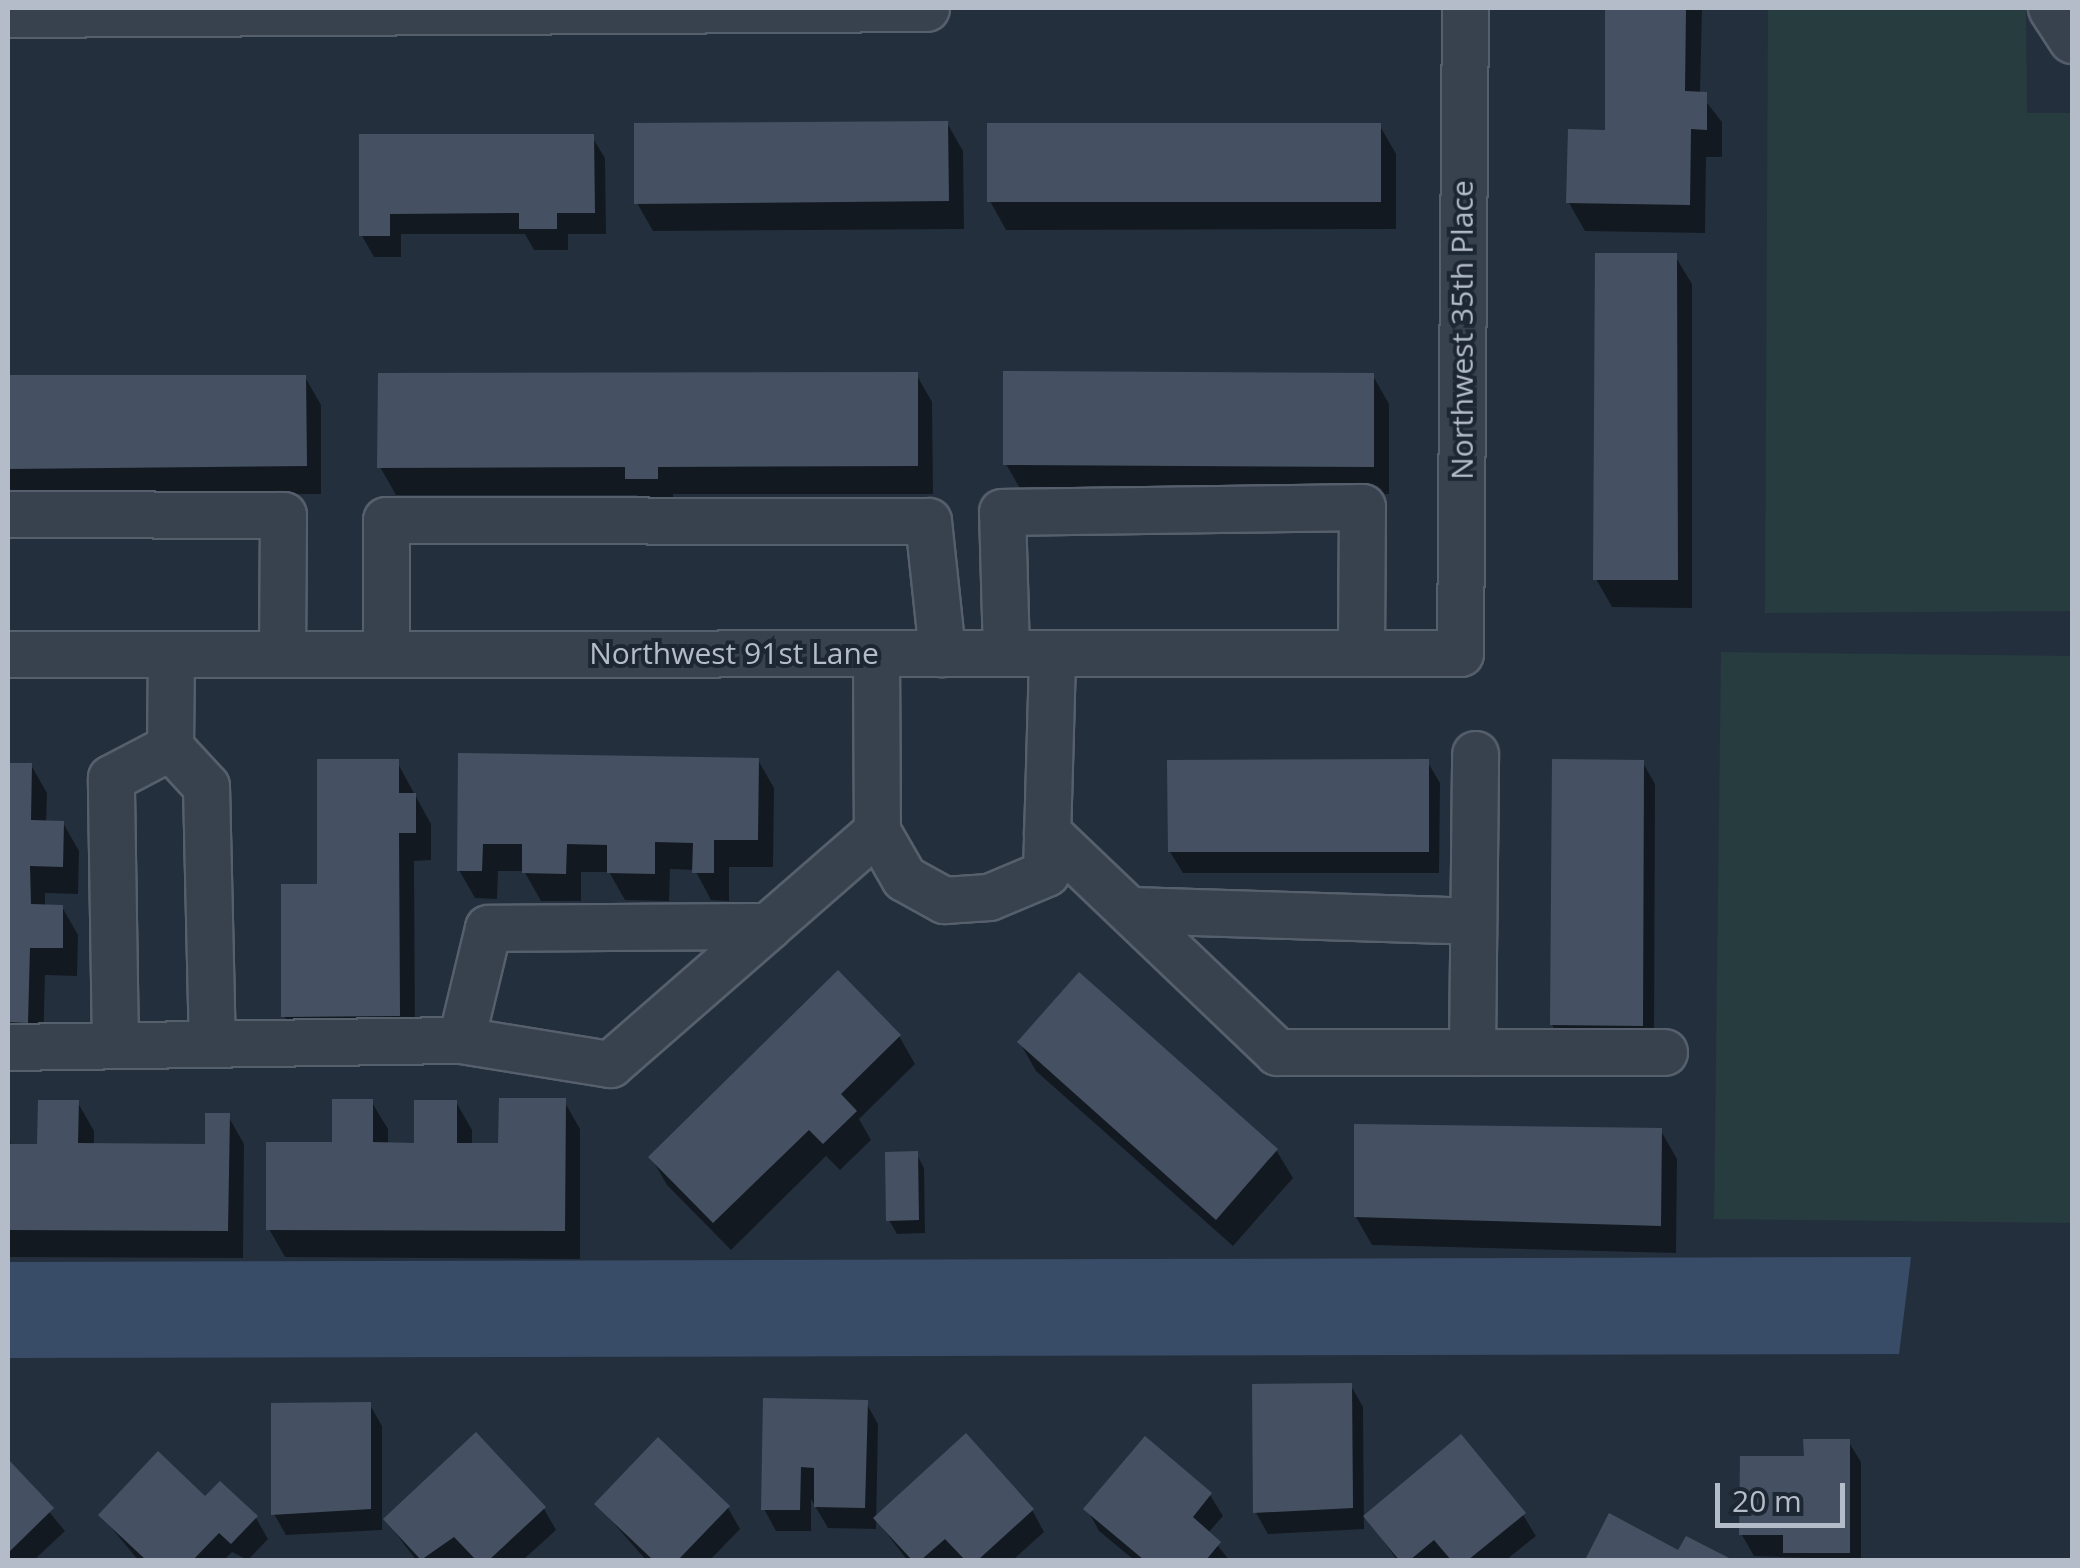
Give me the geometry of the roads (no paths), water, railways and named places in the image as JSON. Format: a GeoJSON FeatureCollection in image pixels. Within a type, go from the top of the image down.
{"type":"FeatureCollection","features":[{"type":"Feature","properties":{"kind":"street"},"geometry":{"type":"LineString","coordinates":[[8,14],[926,8]]}},
{"type":"Feature","properties":{"kind":"street","name":"Northwest 35th Place"},"geometry":{"type":"LineString","coordinates":[[1460,652],[1465,8]]}},
{"type":"Feature","properties":{"kind":"street"},"geometry":{"type":"LineString","coordinates":[[2051,8],[2072,40]]}},
{"type":"Feature","properties":{"kind":"street"},"geometry":{"type":"LineString","coordinates":[[1006,653],[1002,512],[1362,507],[1361,653]]}},
{"type":"Feature","properties":{"kind":"street"},"geometry":{"type":"LineString","coordinates":[[8,514],[283,515],[282,654]]}},
{"type":"Feature","properties":{"kind":"street"},"geometry":{"type":"LineString","coordinates":[[386,654],[386,520],[928,521],[942,653]]}},
{"type":"Feature","properties":{"kind":"street","name":"Northwest 91st Lane"},"geometry":{"type":"LineString","coordinates":[[8,654],[1460,652]]}},
{"type":"Feature","properties":{"kind":"street"},"geometry":{"type":"LineString","coordinates":[[876,653],[877,830],[904,878],[944,900],[989,897],[1046,874],[1052,653]]}},
{"type":"Feature","properties":{"kind":"street"},"geometry":{"type":"LineString","coordinates":[[170,654],[170,747],[206,786],[212,1043]]}},
{"type":"Feature","properties":{"kind":"street"},"geometry":{"type":"LineString","coordinates":[[115,1046],[110,778],[170,747]]}},
{"type":"Feature","properties":{"kind":"street"},"geometry":{"type":"LineString","coordinates":[[1472,1052],[1474,754]]}},
{"type":"Feature","properties":{"kind":"street"},"geometry":{"type":"LineString","coordinates":[[8,1047],[461,1040],[610,1064],[877,830]]}},
{"type":"Feature","properties":{"kind":"street"},"geometry":{"type":"LineString","coordinates":[[1048,832],[1277,1052],[1664,1052]]}},
{"type":"Feature","properties":{"kind":"street"},"geometry":{"type":"LineString","coordinates":[[1130,910],[1473,921]]}},
{"type":"Feature","properties":{"kind":"street"},"geometry":{"type":"LineString","coordinates":[[461,1040],[488,928],[768,926]]}},
{"type":"Feature","properties":{"kind":"water"},"geometry":{"type":"Polygon","coordinates":[[[1911,1257],[1899,1354],[8,1358],[8,1262],[1911,1257]]]}}]}
